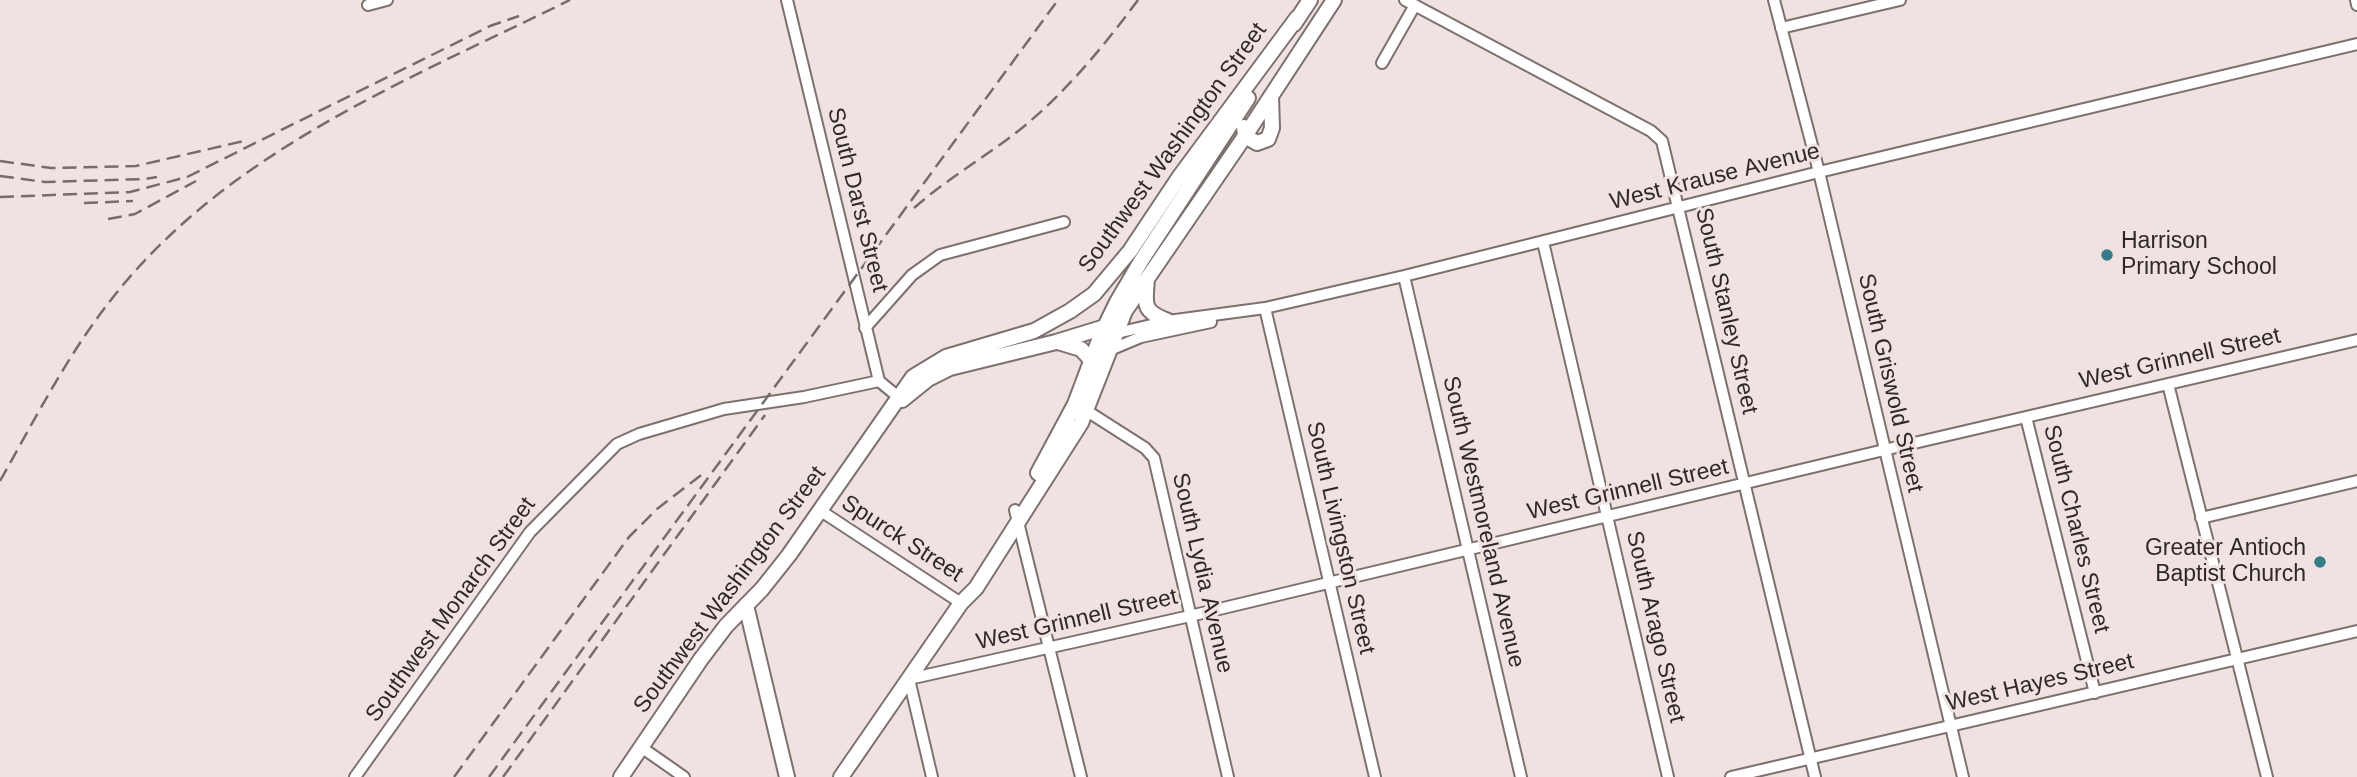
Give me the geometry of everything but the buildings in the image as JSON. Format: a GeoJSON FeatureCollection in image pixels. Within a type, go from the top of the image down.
{"type":"FeatureCollection","features":[{"type":"Feature","properties":{"kind":"main road"},"geometry":{"type":"LineString","coordinates":[[1017,516],[1064,427],[1092,360],[1111,330],[1141,261],[1310,0]]}},
{"type":"Feature","properties":{"kind":"main road"},"geometry":{"type":"LineString","coordinates":[[1168,321],[1152,315],[1147,309],[1147,278],[1334,0]]}},
{"type":"Feature","properties":{"kind":"main road","name":"Southwest Washington Street"},"geometry":{"type":"LineString","coordinates":[[621,777],[701,659],[726,626],[775,572],[821,511],[875,429],[900,399],[913,376],[929,365],[956,354],[1034,331],[1070,311],[1100,287],[1130,251],[1180,176],[1297,18]]}},
{"type":"Feature","properties":{"kind":"main road"},"geometry":{"type":"LineString","coordinates":[[1245,136],[1257,143],[1268,139],[1271,134],[1271,96]]}},
{"type":"Feature","properties":{"kind":"main road"},"geometry":{"type":"LineString","coordinates":[[1242,108],[1245,136]]}},
{"type":"Feature","properties":{"kind":"main road","name":"Southwest Washington Street"},"geometry":{"type":"LineString","coordinates":[[900,399],[928,379],[950,368],[1111,330],[1147,278]]}},
{"type":"Feature","properties":{"kind":"main road"},"geometry":{"type":"LineString","coordinates":[[841,777],[961,603],[968,583],[1017,516],[1087,411],[1110,350],[1111,330]]}},
{"type":"Feature","properties":{"kind":"main road"},"geometry":{"type":"LineString","coordinates":[[1056,342],[1081,349],[1092,360]]}},
{"type":"Feature","properties":{"kind":"main road"},"geometry":{"type":"LineString","coordinates":[[746,605],[787,777]]}},
{"type":"Feature","properties":{"kind":"street"},"geometry":{"type":"LineString","coordinates":[[368,5],[387,0]]}},
{"type":"Feature","properties":{"kind":"street","name":"South Darst Street"},"geometry":{"type":"LineString","coordinates":[[787,0],[878,381]]}},
{"type":"Feature","properties":{"kind":"street","name":"South Griswold Street"},"geometry":{"type":"LineString","coordinates":[[1774,0],[1819,172],[1963,777]]}},
{"type":"Feature","properties":{"kind":"street"},"geometry":{"type":"LineString","coordinates":[[1781,29],[1900,0]]}},
{"type":"Feature","properties":{"kind":"street"},"geometry":{"type":"LineString","coordinates":[[1382,63],[1410,3]]}},
{"type":"Feature","properties":{"kind":"street","name":"South Stanley Street"},"geometry":{"type":"LineString","coordinates":[[1410,3],[1656,134],[1664,146],[1815,777]]}},
{"type":"Feature","properties":{"kind":"street","name":"West Krause Avenue"},"geometry":{"type":"LineString","coordinates":[[1111,330],[1265,308],[1405,276],[1819,172],[2357,44]]}},
{"type":"Feature","properties":{"kind":"street"},"geometry":{"type":"LineString","coordinates":[[865,328],[912,275],[940,255],[1064,222]]}},
{"type":"Feature","properties":{"kind":"street","name":"South Arago Street"},"geometry":{"type":"LineString","coordinates":[[1543,242],[1668,777]]}},
{"type":"Feature","properties":{"kind":"street","name":"South Westmoreland Avenue"},"geometry":{"type":"LineString","coordinates":[[1405,276],[1521,777]]}},
{"type":"Feature","properties":{"kind":"street"},"geometry":{"type":"LineString","coordinates":[[1110,350],[1141,337],[1265,308]]}},
{"type":"Feature","properties":{"kind":"street","name":"South Livingston Street"},"geometry":{"type":"LineString","coordinates":[[1265,308],[1375,777]]}},
{"type":"Feature","properties":{"kind":"street","name":"West Grinnell Street"},"geometry":{"type":"LineString","coordinates":[[909,679],[1190,616],[2357,340]]}},
{"type":"Feature","properties":{"kind":"street"},"geometry":{"type":"LineString","coordinates":[[878,381],[900,399]]}},
{"type":"Feature","properties":{"kind":"street","name":"Southwest Monarch Street"},"geometry":{"type":"LineString","coordinates":[[355,777],[530,532],[617,444],[639,433],[724,409],[827,393],[878,381]]}},
{"type":"Feature","properties":{"kind":"street"},"geometry":{"type":"LineString","coordinates":[[2168,384],[2267,777]]}},
{"type":"Feature","properties":{"kind":"street","name":"South Lydia Avenue"},"geometry":{"type":"LineString","coordinates":[[1087,411],[1152,455],[1228,777]]}},
{"type":"Feature","properties":{"kind":"street","name":"South Charles Street"},"geometry":{"type":"LineString","coordinates":[[2026,417],[2095,693]]}},
{"type":"Feature","properties":{"kind":"street"},"geometry":{"type":"LineString","coordinates":[[2201,518],[2357,481]]}},
{"type":"Feature","properties":{"kind":"street","name":"Spurck Street"},"geometry":{"type":"LineString","coordinates":[[821,511],[961,603]]}},
{"type":"Feature","properties":{"kind":"street"},"geometry":{"type":"LineString","coordinates":[[1017,516],[1081,777]]}},
{"type":"Feature","properties":{"kind":"street","name":"West Hayes Street"},"geometry":{"type":"LineString","coordinates":[[1731,777],[2357,631]]}},
{"type":"Feature","properties":{"kind":"street"},"geometry":{"type":"LineString","coordinates":[[909,679],[932,777]]}},
{"type":"Feature","properties":{"kind":"street"},"geometry":{"type":"LineString","coordinates":[[641,747],[684,777]]}},
{"type":"Feature","properties":{"kind":"railway"},"geometry":{"type":"LineString","coordinates":[[0,481],[53,386],[98,317],[160,245],[211,199],[267,159],[325,123],[385,90],[570,0]]}},
{"type":"Feature","properties":{"kind":"railway"},"geometry":{"type":"LineString","coordinates":[[489,777],[1058,0]]}},
{"type":"Feature","properties":{"kind":"railway"},"geometry":{"type":"LineString","coordinates":[[914,208],[1038,114],[1084,68],[1138,0]]}},
{"type":"Feature","properties":{"kind":"railway"},"geometry":{"type":"LineString","coordinates":[[0,197],[130,192],[187,177],[490,26],[519,16]]}},
{"type":"Feature","properties":{"kind":"railway"},"geometry":{"type":"LineString","coordinates":[[0,161],[51,168],[136,166],[248,140]]}},
{"type":"Feature","properties":{"kind":"railway"},"geometry":{"type":"LineString","coordinates":[[0,176],[45,182],[157,177]]}},
{"type":"Feature","properties":{"kind":"railway"},"geometry":{"type":"LineString","coordinates":[[108,219],[135,214],[196,181]]}},
{"type":"Feature","properties":{"kind":"railway"},"geometry":{"type":"LineString","coordinates":[[84,203],[133,201]]}},
{"type":"Feature","properties":{"kind":"railway"},"geometry":{"type":"LineString","coordinates":[[503,777],[765,415]]}},
{"type":"Feature","properties":{"kind":"railway"},"geometry":{"type":"LineString","coordinates":[[454,777],[629,537],[657,509],[704,473]]}},
{"type":"Feature","properties":{"kind":"place","name":"Harrison Primary School"},"geometry":{"type":"Point","coordinates":[2107,255]}},
{"type":"Feature","properties":{"kind":"place","name":"Greater Antioch Baptist Church"},"geometry":{"type":"Point","coordinates":[2320,562]}}]}
